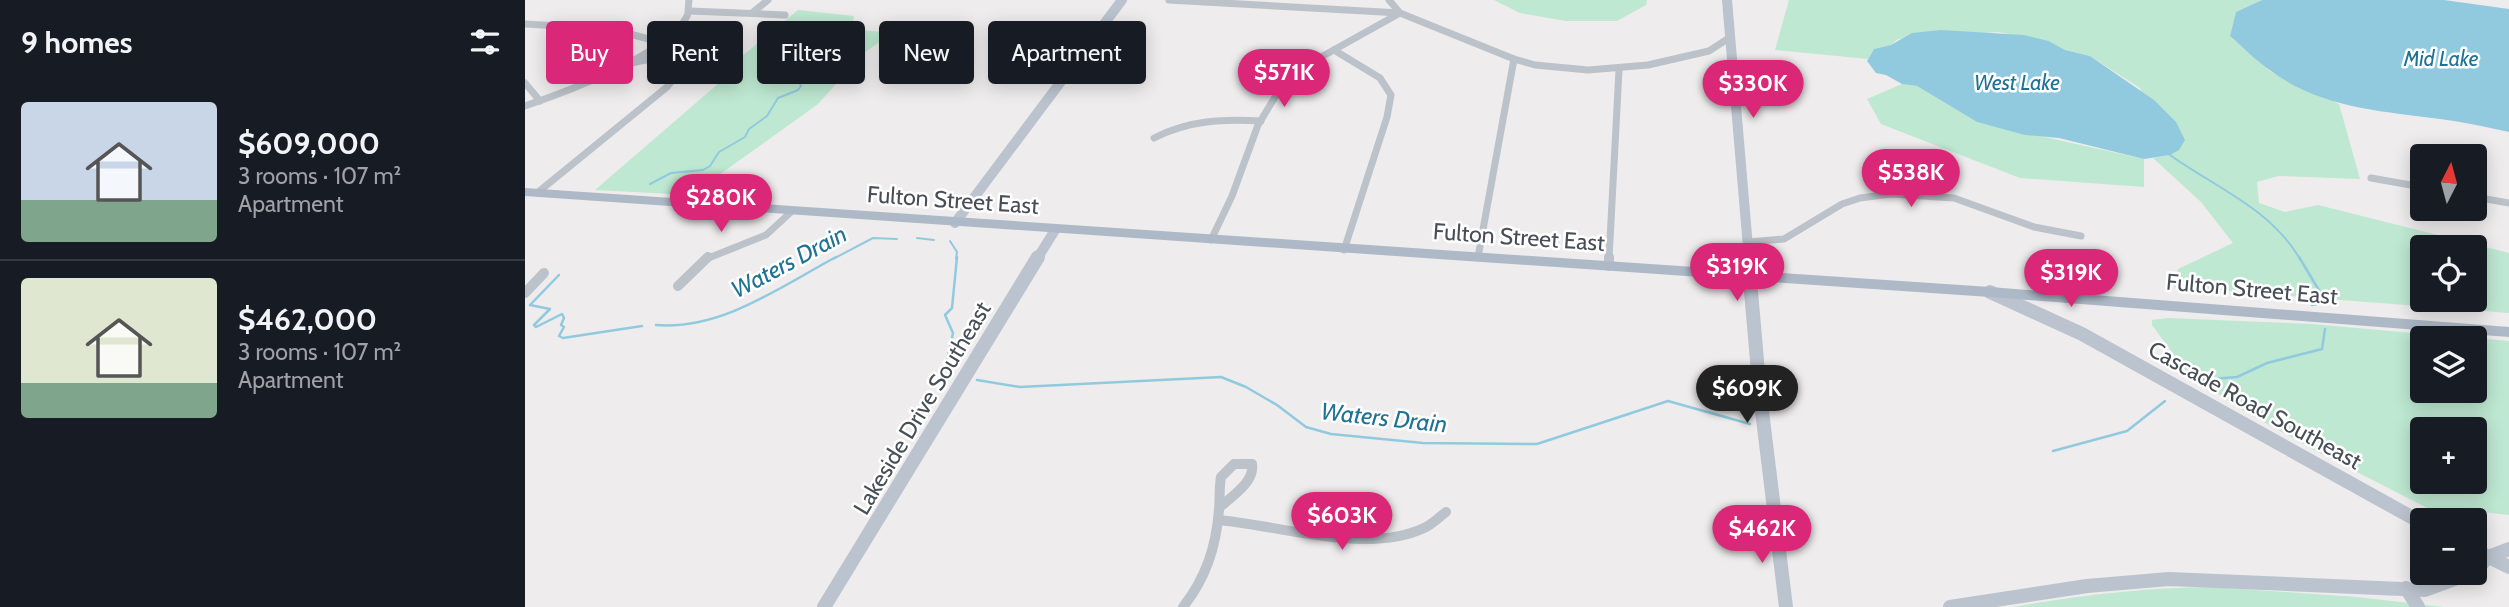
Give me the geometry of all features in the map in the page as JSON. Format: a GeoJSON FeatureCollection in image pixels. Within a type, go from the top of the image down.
{"type":"FeatureCollection","features":[{"type":"Feature","properties":{"kind":"main road","name":"Fulton Street East"},"geometry":{"type":"LineString","coordinates":[[531,193],[1990,292],[2509,332]]}},
{"type":"Feature","properties":{"kind":"street"},"geometry":{"type":"LineString","coordinates":[[685,21],[690,11],[689,0]]}},
{"type":"Feature","properties":{"kind":"street"},"geometry":{"type":"LineString","coordinates":[[752,13],[768,0]]}},
{"type":"Feature","properties":{"kind":"street"},"geometry":{"type":"LineString","coordinates":[[955,223],[1122,0]]}},
{"type":"Feature","properties":{"kind":"street"},"geometry":{"type":"LineString","coordinates":[[1169,0],[1401,13],[1514,59],[1552,67],[1619,70],[1709,51],[1729,38]]}},
{"type":"Feature","properties":{"kind":"street"},"geometry":{"type":"LineString","coordinates":[[1389,0],[1401,13]]}},
{"type":"Feature","properties":{"kind":"street"},"geometry":{"type":"LineString","coordinates":[[1727,0],[1761,396],[1786,607]]}},
{"type":"Feature","properties":{"kind":"street"},"geometry":{"type":"LineString","coordinates":[[690,11],[785,15]]}},
{"type":"Feature","properties":{"kind":"street"},"geometry":{"type":"LineString","coordinates":[[1211,240],[1261,121],[1276,94],[1295,73],[1401,13]]}},
{"type":"Feature","properties":{"kind":"street"},"geometry":{"type":"LineString","coordinates":[[525,24],[623,31],[647,37]]}},
{"type":"Feature","properties":{"kind":"street"},"geometry":{"type":"LineString","coordinates":[[1334,50],[1380,78],[1391,95],[1387,117],[1344,250]]}},
{"type":"Feature","properties":{"kind":"street"},"geometry":{"type":"LineString","coordinates":[[1478,257],[1514,59]]}},
{"type":"Feature","properties":{"kind":"street"},"geometry":{"type":"LineString","coordinates":[[531,193],[667,87],[680,70],[670,61],[644,60],[633,63]]}},
{"type":"Feature","properties":{"kind":"street"},"geometry":{"type":"LineString","coordinates":[[1609,266],[1619,70]]}},
{"type":"Feature","properties":{"kind":"street"},"geometry":{"type":"LineString","coordinates":[[525,83],[540,101]]}},
{"type":"Feature","properties":{"kind":"street"},"geometry":{"type":"LineString","coordinates":[[525,106],[580,84]]}},
{"type":"Feature","properties":{"kind":"street"},"geometry":{"type":"LineString","coordinates":[[1154,138],[1173,128],[1202,121],[1261,121]]}},
{"type":"Feature","properties":{"kind":"street"},"geometry":{"type":"LineString","coordinates":[[2371,178],[2410,185]]}},
{"type":"Feature","properties":{"kind":"street"},"geometry":{"type":"LineString","coordinates":[[1749,242],[1784,239],[1842,204],[1860,198],[1891,194],[1954,198],[2033,227],[2081,236]]}},
{"type":"Feature","properties":{"kind":"street"},"geometry":{"type":"LineString","coordinates":[[2487,199],[2509,204]]}},
{"type":"Feature","properties":{"kind":"street"},"geometry":{"type":"LineString","coordinates":[[678,286],[708,257],[767,235],[791,212]]}},
{"type":"Feature","properties":{"kind":"street","name":"Lakeside Drive Southeast"},"geometry":{"type":"LineString","coordinates":[[824,607],[1055,230]]}},
{"type":"Feature","properties":{"kind":"street"},"geometry":{"type":"LineString","coordinates":[[525,293],[544,273]]}},
{"type":"Feature","properties":{"kind":"street","name":"Cascade Road Southeast"},"geometry":{"type":"LineString","coordinates":[[1990,292],[2082,334],[2410,516]]}},
{"type":"Feature","properties":{"kind":"street"},"geometry":{"type":"LineString","coordinates":[[1182,607],[1198,589],[1209,570],[1220,507]]}},
{"type":"Feature","properties":{"kind":"street"},"geometry":{"type":"LineString","coordinates":[[1218,520],[1239,520],[1323,534],[1382,538],[1409,534],[1434,525],[1446,512]]}},
{"type":"Feature","properties":{"kind":"street"},"geometry":{"type":"LineString","coordinates":[[2487,553],[2509,549]]}},
{"type":"Feature","properties":{"kind":"street"},"geometry":{"type":"LineString","coordinates":[[2487,557],[2509,567]]}},
{"type":"Feature","properties":{"kind":"street"},"geometry":{"type":"LineString","coordinates":[[1950,607],[2087,586],[2169,579],[2425,590],[2439,585]]}},
{"type":"Feature","properties":{"kind":"street"},"geometry":{"type":"LineString","coordinates":[[2406,589],[2418,607]]}},
{"type":"Feature","properties":{"kind":"green space"},"geometry":{"type":"Polygon","coordinates":[[[1494,0],[1647,0],[1646,5],[1617,21],[1566,21],[1520,13],[1494,0]]]}},
{"type":"Feature","properties":{"kind":"green space"},"geometry":{"type":"Polygon","coordinates":[[[1789,0],[2262,0],[2236,12],[2230,36],[2271,72],[2339,104],[2360,179],[2278,176],[2257,182],[2259,203],[2285,212],[2318,205],[2437,235],[2410,235],[2410,305],[2174,287],[2178,269],[2233,243],[2201,202],[2153,158],[2170,155],[2140,88],[2090,56],[2065,50],[2049,41],[1998,32],[1898,39],[1891,45],[1874,49],[1868,59],[1775,50],[1789,0]]]}},
{"type":"Feature","properties":{"kind":"green space"},"geometry":{"type":"Polygon","coordinates":[[[798,10],[854,16],[853,21],[785,21],[798,10]]]}},
{"type":"Feature","properties":{"kind":"green space"},"geometry":{"type":"Polygon","coordinates":[[[865,30],[879,32],[879,42],[865,52],[865,30]]]}},
{"type":"Feature","properties":{"kind":"green space"},"geometry":{"type":"Polygon","coordinates":[[[757,44],[757,84],[836,84],[818,104],[691,195],[595,190],[718,84],[743,84],[743,55],[757,44]]]}},
{"type":"Feature","properties":{"kind":"green space"},"geometry":{"type":"Polygon","coordinates":[[[1902,84],[1917,86],[1977,122],[2144,159],[2144,187],[2020,178],[1881,124],[1867,99],[1902,84]]]}},
{"type":"Feature","properties":{"kind":"green space"},"geometry":{"type":"Polygon","coordinates":[[[2487,247],[2509,253],[2509,313],[2487,311],[2487,247]]]}},
{"type":"Feature","properties":{"kind":"green space"},"geometry":{"type":"Polygon","coordinates":[[[2168,318],[2311,324],[2410,333],[2410,403],[2487,403],[2487,339],[2509,341],[2509,515],[2487,512],[2487,508],[2427,508],[2314,450],[2239,408],[2189,375],[2152,325],[2152,320],[2168,318]]]}},
{"type":"Feature","properties":{"kind":"green space"},"geometry":{"type":"Polygon","coordinates":[[[2212,587],[2357,597],[2444,607],[2013,607],[2112,593],[2212,587]]]}},
{"type":"Feature","properties":{"kind":"water","name":"Mid Lake"},"geometry":{"type":"Polygon","coordinates":[[[2262,0],[2444,0],[2509,9],[2509,132],[2352,106],[2310,93],[2290,83],[2260,63],[2230,36],[2236,12],[2262,0]]]}},
{"type":"Feature","properties":{"kind":"water","name":"West Lake"},"geometry":{"type":"Polygon","coordinates":[[[1941,30],[2024,35],[2090,56],[2154,100],[2176,122],[2185,140],[2179,150],[2170,155],[2144,159],[2059,138],[2025,135],[1977,122],[1917,86],[1902,84],[1876,73],[1867,61],[1874,49],[1891,45],[1912,33],[1941,30]]]}},
{"type":"Feature","properties":{"kind":"waterway","name":"Waters Drain"},"geometry":{"type":"LineString","coordinates":[[650,184],[671,173],[703,170],[710,166],[719,152],[745,137],[749,129],[767,116],[778,98],[798,90],[800,84]]}},
{"type":"Feature","properties":{"kind":"waterway","name":"Waters Drain"},"geometry":{"type":"LineString","coordinates":[[2170,155],[2258,212],[2288,241],[2300,259]]}},
{"type":"Feature","properties":{"kind":"waterway","name":"Waters Drain"},"geometry":{"type":"LineString","coordinates":[[833,259],[873,238],[897,239]]}},
{"type":"Feature","properties":{"kind":"waterway","name":"Waters Drain"},"geometry":{"type":"LineString","coordinates":[[917,238],[934,240]]}},
{"type":"Feature","properties":{"kind":"waterway","name":"Waters Drain"},"geometry":{"type":"LineString","coordinates":[[950,241],[957,252],[956,259]]}},
{"type":"Feature","properties":{"kind":"waterway","name":"Waters Drain"},"geometry":{"type":"LineString","coordinates":[[656,325],[680,325],[727,314],[772,293],[836,257]]}},
{"type":"Feature","properties":{"kind":"waterway","name":"Waters Drain"},"geometry":{"type":"LineString","coordinates":[[946,365],[953,333],[945,315],[952,308],[957,257]]}},
{"type":"Feature","properties":{"kind":"waterway","name":"Waters Drain"},"geometry":{"type":"LineString","coordinates":[[2299,257],[2326,302],[2312,305]]}},
{"type":"Feature","properties":{"kind":"waterway","name":"Waters Drain"},"geometry":{"type":"LineString","coordinates":[[559,275],[530,305],[550,309],[534,325],[536,327],[562,314],[564,318],[561,325],[564,327],[559,336],[563,338],[642,326]]}},
{"type":"Feature","properties":{"kind":"waterway","name":"Waters Drain"},"geometry":{"type":"LineString","coordinates":[[2199,380],[2237,377],[2267,363],[2322,349],[2325,329]]}},
{"type":"Feature","properties":{"kind":"waterway","name":"Waters Drain"},"geometry":{"type":"LineString","coordinates":[[977,380],[1020,387],[1221,377],[1246,387],[1277,405],[1306,427],[1331,434],[1423,443],[1537,444],[1668,401],[1750,424]]}},
{"type":"Feature","properties":{"kind":"waterway","name":"Waters Drain"},"geometry":{"type":"LineString","coordinates":[[2053,451],[2127,431],[2165,401]]}}]}
